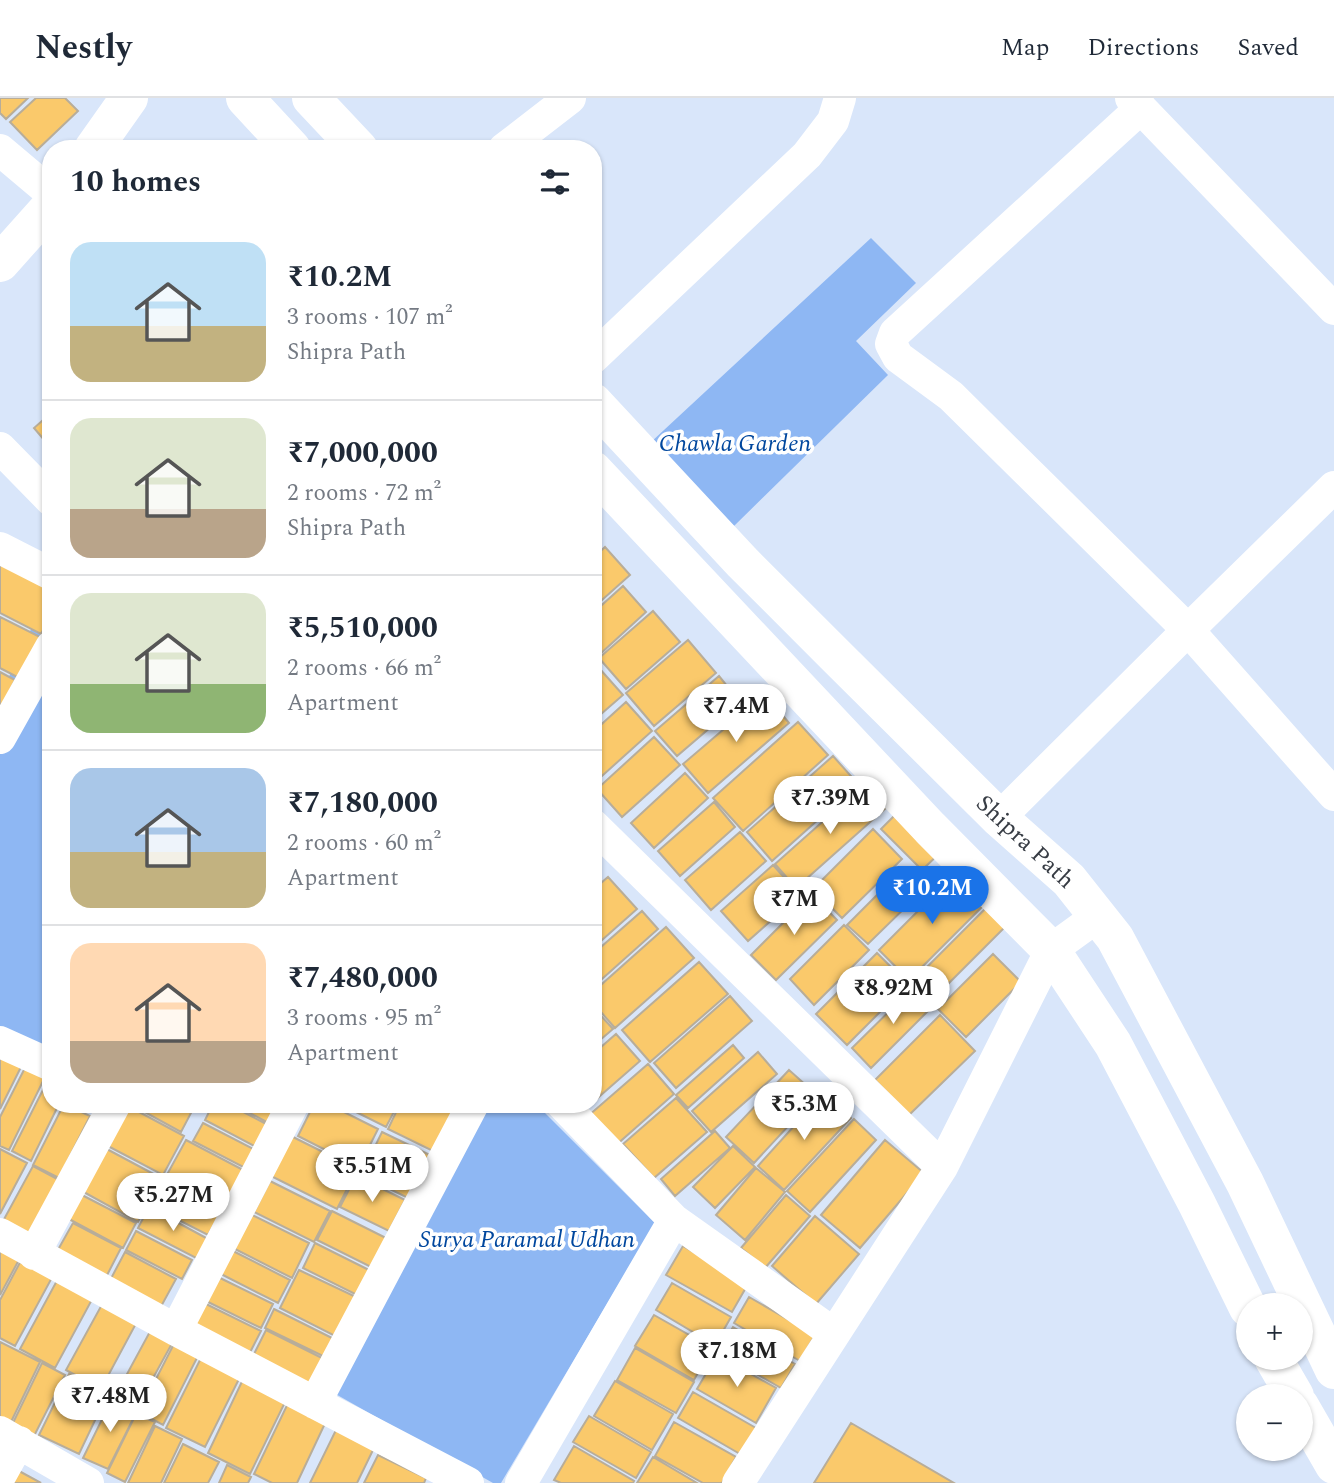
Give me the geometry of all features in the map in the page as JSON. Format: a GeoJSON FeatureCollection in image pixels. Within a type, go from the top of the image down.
{"type":"FeatureCollection","features":[{"type":"Feature","properties":{"kind":"street"},"geometry":{"type":"LineString","coordinates":[[99,140],[129,98]]}},
{"type":"Feature","properties":{"kind":"street"},"geometry":{"type":"LineString","coordinates":[[245,98],[284,140]]}},
{"type":"Feature","properties":{"kind":"street"},"geometry":{"type":"LineString","coordinates":[[311,98],[351,140]]}},
{"type":"Feature","properties":{"kind":"street"},"geometry":{"type":"LineString","coordinates":[[516,140],[570,98]]}},
{"type":"Feature","properties":{"kind":"street"},"geometry":{"type":"LineString","coordinates":[[602,349],[807,155],[836,109],[811,98]]}},
{"type":"Feature","properties":{"kind":"street"},"geometry":{"type":"LineString","coordinates":[[1332,788],[1188,630],[951,396],[898,357],[891,344],[895,333],[1136,103],[1334,309]]}},
{"type":"Feature","properties":{"kind":"street"},"geometry":{"type":"LineString","coordinates":[[0,150],[42,185]]}},
{"type":"Feature","properties":{"kind":"street"},"geometry":{"type":"LineString","coordinates":[[0,263],[42,216]]}},
{"type":"Feature","properties":{"kind":"street","name":"Shipra Path"},"geometry":{"type":"LineString","coordinates":[[602,412],[742,562],[999,818],[1069,880],[1115,938],[1245,1183],[1334,1370]]}},
{"type":"Feature","properties":{"kind":"street"},"geometry":{"type":"LineString","coordinates":[[0,448],[42,491]]}},
{"type":"Feature","properties":{"kind":"street"},"geometry":{"type":"LineString","coordinates":[[602,480],[930,828],[1051,950],[1113,1044],[1241,1293]]}},
{"type":"Feature","properties":{"kind":"street"},"geometry":{"type":"LineString","coordinates":[[999,818],[1334,487]]}},
{"type":"Feature","properties":{"kind":"street"},"geometry":{"type":"LineString","coordinates":[[0,548],[42,570]]}},
{"type":"Feature","properties":{"kind":"street"},"geometry":{"type":"LineString","coordinates":[[0,738],[42,663]]}},
{"type":"Feature","properties":{"kind":"street"},"geometry":{"type":"LineString","coordinates":[[602,834],[942,1167]]}},
{"type":"Feature","properties":{"kind":"street"},"geometry":{"type":"LineString","coordinates":[[738,1483],[942,1167],[1051,950],[1098,916]]}},
{"type":"Feature","properties":{"kind":"street"},"geometry":{"type":"LineString","coordinates":[[0,1042],[42,1061]]}},
{"type":"Feature","properties":{"kind":"street"},"geometry":{"type":"LineString","coordinates":[[34,1254],[111,1113]]}},
{"type":"Feature","properties":{"kind":"street"},"geometry":{"type":"LineString","coordinates":[[176,1331],[288,1113]]}},
{"type":"Feature","properties":{"kind":"street"},"geometry":{"type":"LineString","coordinates":[[315,1403],[468,1113]]}},
{"type":"Feature","properties":{"kind":"street"},"geometry":{"type":"LineString","coordinates":[[571,1113],[674,1220],[833,1333]]}},
{"type":"Feature","properties":{"kind":"street"},"geometry":{"type":"LineString","coordinates":[[521,1483],[674,1220]]}},
{"type":"Feature","properties":{"kind":"street"},"geometry":{"type":"LineString","coordinates":[[0,1234],[176,1331],[468,1483]]}},
{"type":"Feature","properties":{"kind":"street"},"geometry":{"type":"LineString","coordinates":[[1313,1429],[1334,1465],[1319,1483]]}},
{"type":"Feature","properties":{"kind":"street"},"geometry":{"type":"LineString","coordinates":[[0,1476],[9,1437],[88,1483]]}},
{"type":"Feature","properties":{"kind":"green space","name":"Chawla Garden"},"geometry":{"type":"Polygon","coordinates":[[[871,238],[916,283],[856,341],[888,375],[734,526],[650,443],[871,238]]]}},
{"type":"Feature","properties":{"kind":"green space"},"geometry":{"type":"Polygon","coordinates":[[[42,605],[42,1061],[0,1042],[0,696],[42,605]]]}},
{"type":"Feature","properties":{"kind":"green space","name":"Surya Paramal Udhan"},"geometry":{"type":"Polygon","coordinates":[[[479,1113],[545,1113],[655,1223],[501,1483],[493,1483],[332,1392],[479,1113]]]}},
{"type":"Feature","properties":{"kind":"building"},"geometry":{"type":"Polygon","coordinates":[[[0,98],[28,98],[6,119],[0,113],[0,98]]]}},
{"type":"Feature","properties":{"kind":"building"},"geometry":{"type":"Polygon","coordinates":[[[36,98],[65,98],[78,111],[48,140],[42,140],[42,145],[37,150],[10,122],[36,98]]]}},
{"type":"Feature","properties":{"kind":"building"},"geometry":{"type":"Polygon","coordinates":[[[42,421],[42,437],[34,428],[42,421]]]}},
{"type":"Feature","properties":{"kind":"building"},"geometry":{"type":"Polygon","coordinates":[[[605,547],[630,575],[602,600],[602,550],[605,547]]]}},
{"type":"Feature","properties":{"kind":"building"},"geometry":{"type":"Polygon","coordinates":[[[0,560],[42,579],[41,634],[0,613],[0,560]]]}},
{"type":"Feature","properties":{"kind":"building"},"geometry":{"type":"Polygon","coordinates":[[[623,586],[646,612],[602,652],[602,605],[623,586]]]}},
{"type":"Feature","properties":{"kind":"building"},"geometry":{"type":"Polygon","coordinates":[[[653,611],[680,642],[626,689],[602,661],[602,655],[653,611]]]}},
{"type":"Feature","properties":{"kind":"building"},"geometry":{"type":"Polygon","coordinates":[[[0,617],[42,638],[21,679],[0,668],[0,617]]]}},
{"type":"Feature","properties":{"kind":"building"},"geometry":{"type":"Polygon","coordinates":[[[688,640],[716,673],[654,726],[626,693],[688,640]]]}},
{"type":"Feature","properties":{"kind":"building"},"geometry":{"type":"Polygon","coordinates":[[[602,671],[623,695],[602,713],[602,671]]]}},
{"type":"Feature","properties":{"kind":"building"},"geometry":{"type":"Polygon","coordinates":[[[0,672],[15,680],[0,711],[0,672]]]}},
{"type":"Feature","properties":{"kind":"building"},"geometry":{"type":"Polygon","coordinates":[[[719,676],[740,702],[677,756],[655,731],[719,676]]]}},
{"type":"Feature","properties":{"kind":"building"},"geometry":{"type":"Polygon","coordinates":[[[765,694],[789,723],[708,793],[683,764],[765,694]]]}},
{"type":"Feature","properties":{"kind":"building"},"geometry":{"type":"Polygon","coordinates":[[[626,702],[652,731],[602,776],[602,724],[626,702]]]}},
{"type":"Feature","properties":{"kind":"building"},"geometry":{"type":"Polygon","coordinates":[[[798,722],[828,755],[743,831],[713,798],[798,722]]]}},
{"type":"Feature","properties":{"kind":"building"},"geometry":{"type":"Polygon","coordinates":[[[654,737],[680,765],[622,817],[602,795],[602,784],[654,737]]]}},
{"type":"Feature","properties":{"kind":"building"},"geometry":{"type":"Polygon","coordinates":[[[833,756],[858,784],[772,861],[747,832],[833,756]]]}},
{"type":"Feature","properties":{"kind":"building"},"geometry":{"type":"Polygon","coordinates":[[[685,773],[708,798],[654,848],[631,823],[685,773]]]}},
{"type":"Feature","properties":{"kind":"building"},"geometry":{"type":"Polygon","coordinates":[[[865,784],[886,808],[796,888],[775,864],[865,784]]]}},
{"type":"Feature","properties":{"kind":"building"},"geometry":{"type":"Polygon","coordinates":[[[714,802],[735,827],[680,876],[658,851],[714,802]]]}},
{"type":"Feature","properties":{"kind":"building"},"geometry":{"type":"Polygon","coordinates":[[[902,808],[944,849],[922,870],[881,829],[902,808]]]}},
{"type":"Feature","properties":{"kind":"building"},"geometry":{"type":"Polygon","coordinates":[[[873,829],[902,859],[842,918],[813,889],[873,829]]]}},
{"type":"Feature","properties":{"kind":"building"},"geometry":{"type":"Polygon","coordinates":[[[740,832],[766,861],[711,910],[685,880],[740,832]]]}},
{"type":"Feature","properties":{"kind":"building"},"geometry":{"type":"Polygon","coordinates":[[[773,865],[800,895],[748,941],[721,911],[773,865]]]}},
{"type":"Feature","properties":{"kind":"building"},"geometry":{"type":"Polygon","coordinates":[[[956,873],[986,903],[909,980],[879,950],[956,873]]]}},
{"type":"Feature","properties":{"kind":"building"},"geometry":{"type":"Polygon","coordinates":[[[897,875],[918,895],[868,944],[847,925],[897,875]]]}},
{"type":"Feature","properties":{"kind":"building"},"geometry":{"type":"Polygon","coordinates":[[[608,877],[637,909],[602,940],[602,882],[608,877]]]}},
{"type":"Feature","properties":{"kind":"building"},"geometry":{"type":"Polygon","coordinates":[[[812,894],[837,920],[776,980],[751,955],[812,894]]]}},
{"type":"Feature","properties":{"kind":"building"},"geometry":{"type":"Polygon","coordinates":[[[988,906],[1007,925],[935,997],[916,978],[988,906]]]}},
{"type":"Feature","properties":{"kind":"building"},"geometry":{"type":"Polygon","coordinates":[[[642,911],[658,929],[602,979],[602,946],[642,911]]]}},
{"type":"Feature","properties":{"kind":"building"},"geometry":{"type":"Polygon","coordinates":[[[844,925],[869,950],[814,1005],[790,979],[844,925]]]}},
{"type":"Feature","properties":{"kind":"building"},"geometry":{"type":"Polygon","coordinates":[[[666,927],[694,958],[615,1028],[602,1013],[602,984],[666,927]]]}},
{"type":"Feature","properties":{"kind":"building"},"geometry":{"type":"Polygon","coordinates":[[[877,953],[908,984],[847,1045],[816,1014],[877,953]]]}},
{"type":"Feature","properties":{"kind":"building"},"geometry":{"type":"Polygon","coordinates":[[[993,954],[1021,982],[966,1037],[938,1009],[993,954]]]}},
{"type":"Feature","properties":{"kind":"building"},"geometry":{"type":"Polygon","coordinates":[[[699,962],[728,994],[650,1062],[622,1030],[699,962]]]}},
{"type":"Feature","properties":{"kind":"building"},"geometry":{"type":"Polygon","coordinates":[[[916,985],[935,1004],[871,1068],[852,1048],[916,985]]]}},
{"type":"Feature","properties":{"kind":"building"},"geometry":{"type":"Polygon","coordinates":[[[730,996],[752,1021],[676,1088],[654,1063],[730,996]]]}},
{"type":"Feature","properties":{"kind":"building"},"geometry":{"type":"Polygon","coordinates":[[[940,1015],[975,1051],[909,1115],[875,1080],[940,1015]]]}},
{"type":"Feature","properties":{"kind":"building"},"geometry":{"type":"Polygon","coordinates":[[[602,1017],[613,1029],[602,1038],[602,1017]]]}},
{"type":"Feature","properties":{"kind":"building"},"geometry":{"type":"Polygon","coordinates":[[[616,1034],[640,1061],[602,1094],[602,1046],[616,1034]]]}},
{"type":"Feature","properties":{"kind":"building"},"geometry":{"type":"Polygon","coordinates":[[[733,1045],[744,1058],[688,1108],[676,1095],[733,1045]]]}},
{"type":"Feature","properties":{"kind":"building"},"geometry":{"type":"Polygon","coordinates":[[[758,1052],[777,1074],[711,1132],[692,1111],[758,1052]]]}},
{"type":"Feature","properties":{"kind":"building"},"geometry":{"type":"Polygon","coordinates":[[[0,1059],[25,1059],[0,1109],[0,1059]]]}},
{"type":"Feature","properties":{"kind":"building"},"geometry":{"type":"Polygon","coordinates":[[[29,1060],[42,1066],[42,1083],[9,1150],[0,1146],[0,1117],[29,1060]]]}},
{"type":"Feature","properties":{"kind":"building"},"geometry":{"type":"Polygon","coordinates":[[[648,1064],[674,1094],[615,1146],[588,1116],[591,1113],[602,1113],[602,1104],[648,1064]]]}},
{"type":"Feature","properties":{"kind":"building"},"geometry":{"type":"Polygon","coordinates":[[[789,1070],[817,1095],[754,1163],[726,1137],[789,1070]]]}},
{"type":"Feature","properties":{"kind":"building"},"geometry":{"type":"Polygon","coordinates":[[[42,1092],[42,1113],[55,1113],[31,1161],[12,1151],[42,1092]]]}},
{"type":"Feature","properties":{"kind":"building"},"geometry":{"type":"Polygon","coordinates":[[[824,1093],[851,1118],[784,1190],[758,1166],[824,1093]]]}},
{"type":"Feature","properties":{"kind":"building"},"geometry":{"type":"Polygon","coordinates":[[[676,1098],[707,1132],[654,1178],[623,1144],[676,1098]]]}},
{"type":"Feature","properties":{"kind":"building"},"geometry":{"type":"Polygon","coordinates":[[[59,1113],[84,1113],[90,1116],[59,1178],[33,1165],[59,1113]]]}},
{"type":"Feature","properties":{"kind":"building"},"geometry":{"type":"Polygon","coordinates":[[[121,1113],[141,1113],[184,1136],[163,1175],[104,1144],[121,1113]]]}},
{"type":"Feature","properties":{"kind":"building"},"geometry":{"type":"Polygon","coordinates":[[[146,1113],[191,1113],[181,1132],[146,1113]]]}},
{"type":"Feature","properties":{"kind":"building"},"geometry":{"type":"Polygon","coordinates":[[[208,1113],[245,1113],[274,1128],[262,1150],[205,1120],[208,1113]]]}},
{"type":"Feature","properties":{"kind":"building"},"geometry":{"type":"Polygon","coordinates":[[[250,1113],[281,1113],[276,1127],[250,1113]]]}},
{"type":"Feature","properties":{"kind":"building"},"geometry":{"type":"Polygon","coordinates":[[[310,1113],[346,1113],[378,1129],[359,1167],[298,1136],[310,1113]]]}},
{"type":"Feature","properties":{"kind":"building"},"geometry":{"type":"Polygon","coordinates":[[[358,1113],[393,1113],[386,1127],[358,1113]]]}},
{"type":"Feature","properties":{"kind":"building"},"geometry":{"type":"Polygon","coordinates":[[[396,1113],[455,1113],[435,1152],[388,1129],[396,1113]]]}},
{"type":"Feature","properties":{"kind":"building"},"geometry":{"type":"Polygon","coordinates":[[[854,1119],[876,1140],[810,1212],[787,1191],[854,1119]]]}},
{"type":"Feature","properties":{"kind":"building"},"geometry":{"type":"Polygon","coordinates":[[[203,1123],[259,1152],[249,1170],[193,1141],[203,1123]]]}},
{"type":"Feature","properties":{"kind":"building"},"geometry":{"type":"Polygon","coordinates":[[[715,1131],[730,1148],[675,1196],[661,1179],[715,1131]]]}},
{"type":"Feature","properties":{"kind":"building"},"geometry":{"type":"Polygon","coordinates":[[[382,1132],[432,1156],[410,1199],[361,1175],[382,1132]]]}},
{"type":"Feature","properties":{"kind":"building"},"geometry":{"type":"Polygon","coordinates":[[[291,1136],[357,1169],[337,1209],[271,1176],[291,1136]]]}},
{"type":"Feature","properties":{"kind":"building"},"geometry":{"type":"Polygon","coordinates":[[[186,1140],[247,1172],[226,1212],[164,1180],[186,1140]]]}},
{"type":"Feature","properties":{"kind":"building"},"geometry":{"type":"Polygon","coordinates":[[[885,1140],[924,1173],[860,1248],[821,1215],[885,1140]]]}},
{"type":"Feature","properties":{"kind":"building"},"geometry":{"type":"Polygon","coordinates":[[[733,1146],[755,1167],[715,1208],[693,1187],[733,1146]]]}},
{"type":"Feature","properties":{"kind":"building"},"geometry":{"type":"Polygon","coordinates":[[[103,1147],[161,1178],[138,1222],[80,1190],[103,1147]]]}},
{"type":"Feature","properties":{"kind":"building"},"geometry":{"type":"Polygon","coordinates":[[[0,1149],[27,1163],[0,1214],[0,1149]]]}},
{"type":"Feature","properties":{"kind":"building"},"geometry":{"type":"Polygon","coordinates":[[[33,1166],[61,1181],[31,1236],[3,1221],[33,1166]]]}},
{"type":"Feature","properties":{"kind":"building"},"geometry":{"type":"Polygon","coordinates":[[[756,1168],[785,1192],[745,1240],[716,1215],[756,1168]]]}},
{"type":"Feature","properties":{"kind":"building"},"geometry":{"type":"Polygon","coordinates":[[[356,1176],[405,1200],[389,1231],[340,1207],[356,1176]]]}},
{"type":"Feature","properties":{"kind":"building"},"geometry":{"type":"Polygon","coordinates":[[[270,1181],[330,1211],[314,1242],[254,1212],[270,1181]]]}},
{"type":"Feature","properties":{"kind":"building"},"geometry":{"type":"Polygon","coordinates":[[[164,1182],[221,1212],[208,1235],[151,1206],[164,1182]]]}},
{"type":"Feature","properties":{"kind":"building"},"geometry":{"type":"Polygon","coordinates":[[[80,1194],[136,1223],[123,1248],[67,1218],[80,1194]]]}},
{"type":"Feature","properties":{"kind":"building"},"geometry":{"type":"Polygon","coordinates":[[[786,1195],[810,1216],[765,1268],[741,1248],[786,1195]]]}},
{"type":"Feature","properties":{"kind":"building"},"geometry":{"type":"Polygon","coordinates":[[[149,1207],[208,1239],[198,1259],[138,1228],[149,1207]]]}},
{"type":"Feature","properties":{"kind":"building"},"geometry":{"type":"Polygon","coordinates":[[[332,1211],[388,1239],[373,1268],[317,1240],[332,1211]]]}},
{"type":"Feature","properties":{"kind":"building"},"geometry":{"type":"Polygon","coordinates":[[[246,1212],[309,1243],[292,1278],[229,1246],[246,1212]]]}},
{"type":"Feature","properties":{"kind":"building"},"geometry":{"type":"Polygon","coordinates":[[[815,1216],[859,1254],[816,1304],[772,1266],[815,1216]]]}},
{"type":"Feature","properties":{"kind":"building"},"geometry":{"type":"Polygon","coordinates":[[[73,1223],[121,1248],[104,1281],[55,1255],[73,1223]]]}},
{"type":"Feature","properties":{"kind":"building"},"geometry":{"type":"Polygon","coordinates":[[[136,1231],[192,1260],[182,1279],[126,1250],[136,1231]]]}},
{"type":"Feature","properties":{"kind":"building"},"geometry":{"type":"Polygon","coordinates":[[[315,1243],[371,1271],[359,1296],[303,1268],[315,1243]]]}},
{"type":"Feature","properties":{"kind":"building"},"geometry":{"type":"Polygon","coordinates":[[[0,1245],[21,1256],[0,1295],[0,1245]]]}},
{"type":"Feature","properties":{"kind":"building"},"geometry":{"type":"Polygon","coordinates":[[[683,1246],[748,1284],[732,1312],[666,1275],[683,1246]]]}},
{"type":"Feature","properties":{"kind":"building"},"geometry":{"type":"Polygon","coordinates":[[[229,1249],[290,1280],[278,1303],[217,1272],[229,1249]]]}},
{"type":"Feature","properties":{"kind":"building"},"geometry":{"type":"Polygon","coordinates":[[[125,1252],[176,1279],[158,1312],[107,1286],[125,1252]]]}},
{"type":"Feature","properties":{"kind":"building"},"geometry":{"type":"Polygon","coordinates":[[[24,1255],[55,1272],[15,1346],[0,1338],[0,1300],[24,1255]]]}},
{"type":"Feature","properties":{"kind":"building"},"geometry":{"type":"Polygon","coordinates":[[[299,1270],[356,1297],[337,1337],[280,1308],[299,1270]]]}},
{"type":"Feature","properties":{"kind":"building"},"geometry":{"type":"Polygon","coordinates":[[[60,1275],[95,1294],[55,1368],[20,1349],[60,1275]]]}},
{"type":"Feature","properties":{"kind":"building"},"geometry":{"type":"Polygon","coordinates":[[[216,1276],[273,1304],[261,1328],[204,1300],[216,1276]]]}},
{"type":"Feature","properties":{"kind":"building"},"geometry":{"type":"Polygon","coordinates":[[[672,1283],[731,1317],[715,1345],[656,1310],[672,1283]]]}},
{"type":"Feature","properties":{"kind":"building"},"geometry":{"type":"Polygon","coordinates":[[[749,1297],[815,1335],[800,1361],[734,1323],[749,1297]]]}},
{"type":"Feature","properties":{"kind":"building"},"geometry":{"type":"Polygon","coordinates":[[[105,1299],[139,1318],[101,1389],[66,1370],[105,1299]]]}},
{"type":"Feature","properties":{"kind":"building"},"geometry":{"type":"Polygon","coordinates":[[[204,1303],[261,1331],[244,1364],[188,1336],[204,1303]]]}},
{"type":"Feature","properties":{"kind":"building"},"geometry":{"type":"Polygon","coordinates":[[[274,1309],[334,1339],[325,1357],[265,1328],[274,1309]]]}},
{"type":"Feature","properties":{"kind":"building"},"geometry":{"type":"Polygon","coordinates":[[[654,1315],[712,1348],[694,1380],[635,1346],[654,1315]]]}},
{"type":"Feature","properties":{"kind":"building"},"geometry":{"type":"Polygon","coordinates":[[[153,1326],[175,1338],[136,1409],[114,1398],[153,1326]]]}},
{"type":"Feature","properties":{"kind":"building"},"geometry":{"type":"Polygon","coordinates":[[[733,1327],[795,1364],[781,1388],[718,1352],[733,1327]]]}},
{"type":"Feature","properties":{"kind":"building"},"geometry":{"type":"Polygon","coordinates":[[[266,1330],[324,1359],[306,1394],[248,1366],[266,1330]]]}},
{"type":"Feature","properties":{"kind":"building"},"geometry":{"type":"Polygon","coordinates":[[[177,1338],[201,1350],[163,1425],[139,1412],[177,1338]]]}},
{"type":"Feature","properties":{"kind":"building"},"geometry":{"type":"Polygon","coordinates":[[[0,1342],[40,1362],[9,1426],[0,1421],[0,1342]]]}},
{"type":"Feature","properties":{"kind":"building"},"geometry":{"type":"Polygon","coordinates":[[[635,1348],[694,1382],[676,1413],[617,1380],[635,1348]]]}},
{"type":"Feature","properties":{"kind":"building"},"geometry":{"type":"Polygon","coordinates":[[[205,1350],[244,1369],[205,1447],[166,1428],[205,1350]]]}},
{"type":"Feature","properties":{"kind":"building"},"geometry":{"type":"Polygon","coordinates":[[[717,1355],[776,1388],[756,1423],[697,1389],[717,1355]]]}},
{"type":"Feature","properties":{"kind":"building"},"geometry":{"type":"Polygon","coordinates":[[[42,1363],[65,1375],[34,1436],[12,1425],[42,1363]]]}},
{"type":"Feature","properties":{"kind":"building"},"geometry":{"type":"Polygon","coordinates":[[[247,1371],[290,1392],[250,1474],[208,1453],[247,1371]]]}},
{"type":"Feature","properties":{"kind":"building"},"geometry":{"type":"Polygon","coordinates":[[[69,1374],[108,1393],[79,1454],[39,1435],[69,1374]]]}},
{"type":"Feature","properties":{"kind":"building"},"geometry":{"type":"Polygon","coordinates":[[[615,1381],[673,1414],[652,1450],[594,1416],[615,1381]]]}},
{"type":"Feature","properties":{"kind":"building"},"geometry":{"type":"Polygon","coordinates":[[[693,1392],[756,1428],[740,1454],[678,1418],[693,1392]]]}},
{"type":"Feature","properties":{"kind":"building"},"geometry":{"type":"Polygon","coordinates":[[[291,1397],[329,1415],[297,1483],[272,1483],[254,1474],[291,1397]]]}},
{"type":"Feature","properties":{"kind":"building"},"geometry":{"type":"Polygon","coordinates":[[[112,1399],[137,1411],[108,1469],[83,1458],[112,1399]]]}},
{"type":"Feature","properties":{"kind":"building"},"geometry":{"type":"Polygon","coordinates":[[[136,1414],[155,1422],[125,1482],[107,1473],[136,1414]]]}},
{"type":"Feature","properties":{"kind":"building"},"geometry":{"type":"Polygon","coordinates":[[[589,1416],[651,1452],[636,1478],[573,1442],[589,1416]]]}},
{"type":"Feature","properties":{"kind":"building"},"geometry":{"type":"Polygon","coordinates":[[[674,1422],[736,1457],[722,1483],[703,1483],[655,1456],[674,1422]]]}},
{"type":"Feature","properties":{"kind":"building"},"geometry":{"type":"Polygon","coordinates":[[[851,1423],[954,1483],[814,1483],[851,1423]]]}},
{"type":"Feature","properties":{"kind":"building"},"geometry":{"type":"Polygon","coordinates":[[[155,1426],[182,1439],[161,1483],[128,1483],[155,1426]]]}},
{"type":"Feature","properties":{"kind":"building"},"geometry":{"type":"Polygon","coordinates":[[[336,1430],[374,1448],[357,1483],[310,1483],[336,1430]]]}},
{"type":"Feature","properties":{"kind":"building"},"geometry":{"type":"Polygon","coordinates":[[[183,1444],[219,1462],[208,1483],[164,1483],[183,1444]]]}},
{"type":"Feature","properties":{"kind":"building"},"geometry":{"type":"Polygon","coordinates":[[[574,1446],[634,1481],[633,1483],[561,1483],[554,1480],[574,1446]]]}},
{"type":"Feature","properties":{"kind":"building"},"geometry":{"type":"Polygon","coordinates":[[[378,1455],[426,1478],[424,1483],[364,1483],[378,1455]]]}},
{"type":"Feature","properties":{"kind":"building"},"geometry":{"type":"Polygon","coordinates":[[[653,1457],[697,1483],[637,1483],[653,1457]]]}},
{"type":"Feature","properties":{"kind":"building"},"geometry":{"type":"Polygon","coordinates":[[[227,1465],[251,1477],[248,1483],[219,1483],[227,1465]]]}},
{"type":"Feature","properties":{"kind":"building"},"geometry":{"type":"Polygon","coordinates":[[[19,1471],[41,1483],[12,1483],[19,1471]]]}}]}
